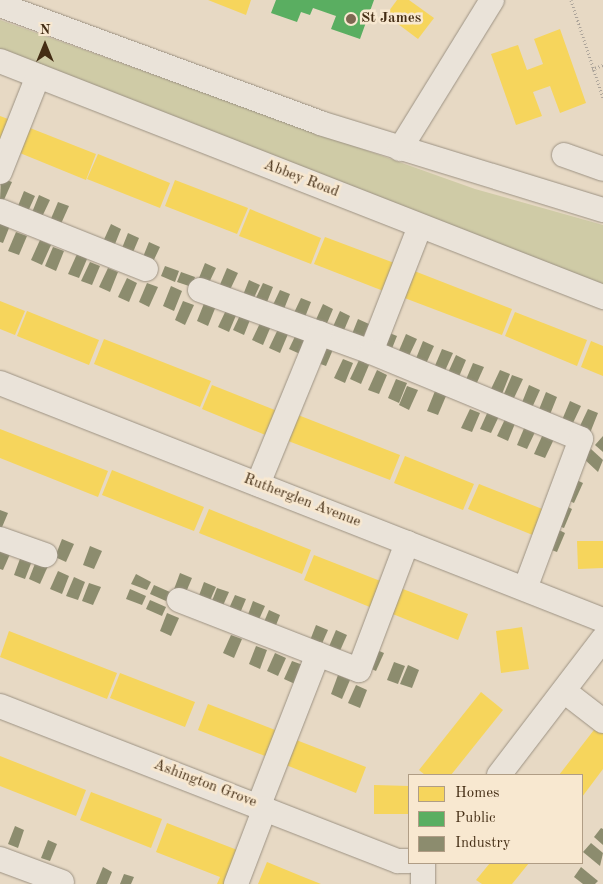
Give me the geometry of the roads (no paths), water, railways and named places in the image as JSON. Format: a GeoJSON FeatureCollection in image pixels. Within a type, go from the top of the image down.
{"type":"FeatureCollection","features":[{"type":"Feature","properties":{"kind":"street"},"geometry":{"type":"LineString","coordinates":[[400,149],[492,0]]}},
{"type":"Feature","properties":{"kind":"street"},"geometry":{"type":"LineString","coordinates":[[0,5],[400,149],[603,210]]}},
{"type":"Feature","properties":{"kind":"street","name":"Abbey Road"},"geometry":{"type":"LineString","coordinates":[[0,61],[603,297]]}},
{"type":"Feature","properties":{"kind":"street"},"geometry":{"type":"LineString","coordinates":[[0,172],[38,76]]}},
{"type":"Feature","properties":{"kind":"street"},"geometry":{"type":"LineString","coordinates":[[564,155],[603,170]]}},
{"type":"Feature","properties":{"kind":"street"},"geometry":{"type":"LineString","coordinates":[[0,210],[146,269]]}},
{"type":"Feature","properties":{"kind":"street"},"geometry":{"type":"LineString","coordinates":[[371,352],[420,226]]}},
{"type":"Feature","properties":{"kind":"street"},"geometry":{"type":"LineString","coordinates":[[200,290],[371,352],[581,439],[525,589]]}},
{"type":"Feature","properties":{"kind":"street"},"geometry":{"type":"LineString","coordinates":[[258,484],[320,333]]}},
{"type":"Feature","properties":{"kind":"street","name":"Rutherglen Avenue"},"geometry":{"type":"LineString","coordinates":[[0,383],[603,620]]}},
{"type":"Feature","properties":{"kind":"street"},"geometry":{"type":"LineString","coordinates":[[0,539],[45,555]]}},
{"type":"Feature","properties":{"kind":"street"},"geometry":{"type":"LineString","coordinates":[[179,600],[359,670],[407,543]]}},
{"type":"Feature","properties":{"kind":"street"},"geometry":{"type":"LineString","coordinates":[[500,774],[603,639]]}},
{"type":"Feature","properties":{"kind":"street"},"geometry":{"type":"LineString","coordinates":[[236,884],[262,806],[318,654]]}},
{"type":"Feature","properties":{"kind":"street"},"geometry":{"type":"LineString","coordinates":[[564,691],[603,721]]}},
{"type":"Feature","properties":{"kind":"street","name":"Ashington Grove"},"geometry":{"type":"LineString","coordinates":[[0,706],[262,806],[398,861],[408,861]]}},
{"type":"Feature","properties":{"kind":"street"},"geometry":{"type":"LineString","coordinates":[[0,858],[62,882]]}},
{"type":"Feature","properties":{"kind":"street"},"geometry":{"type":"LineString","coordinates":[[423,864],[423,884]]}},
{"type":"Feature","properties":{"kind":"place","name":"St James"},"geometry":{"type":"Point","coordinates":[351,19]}}]}
